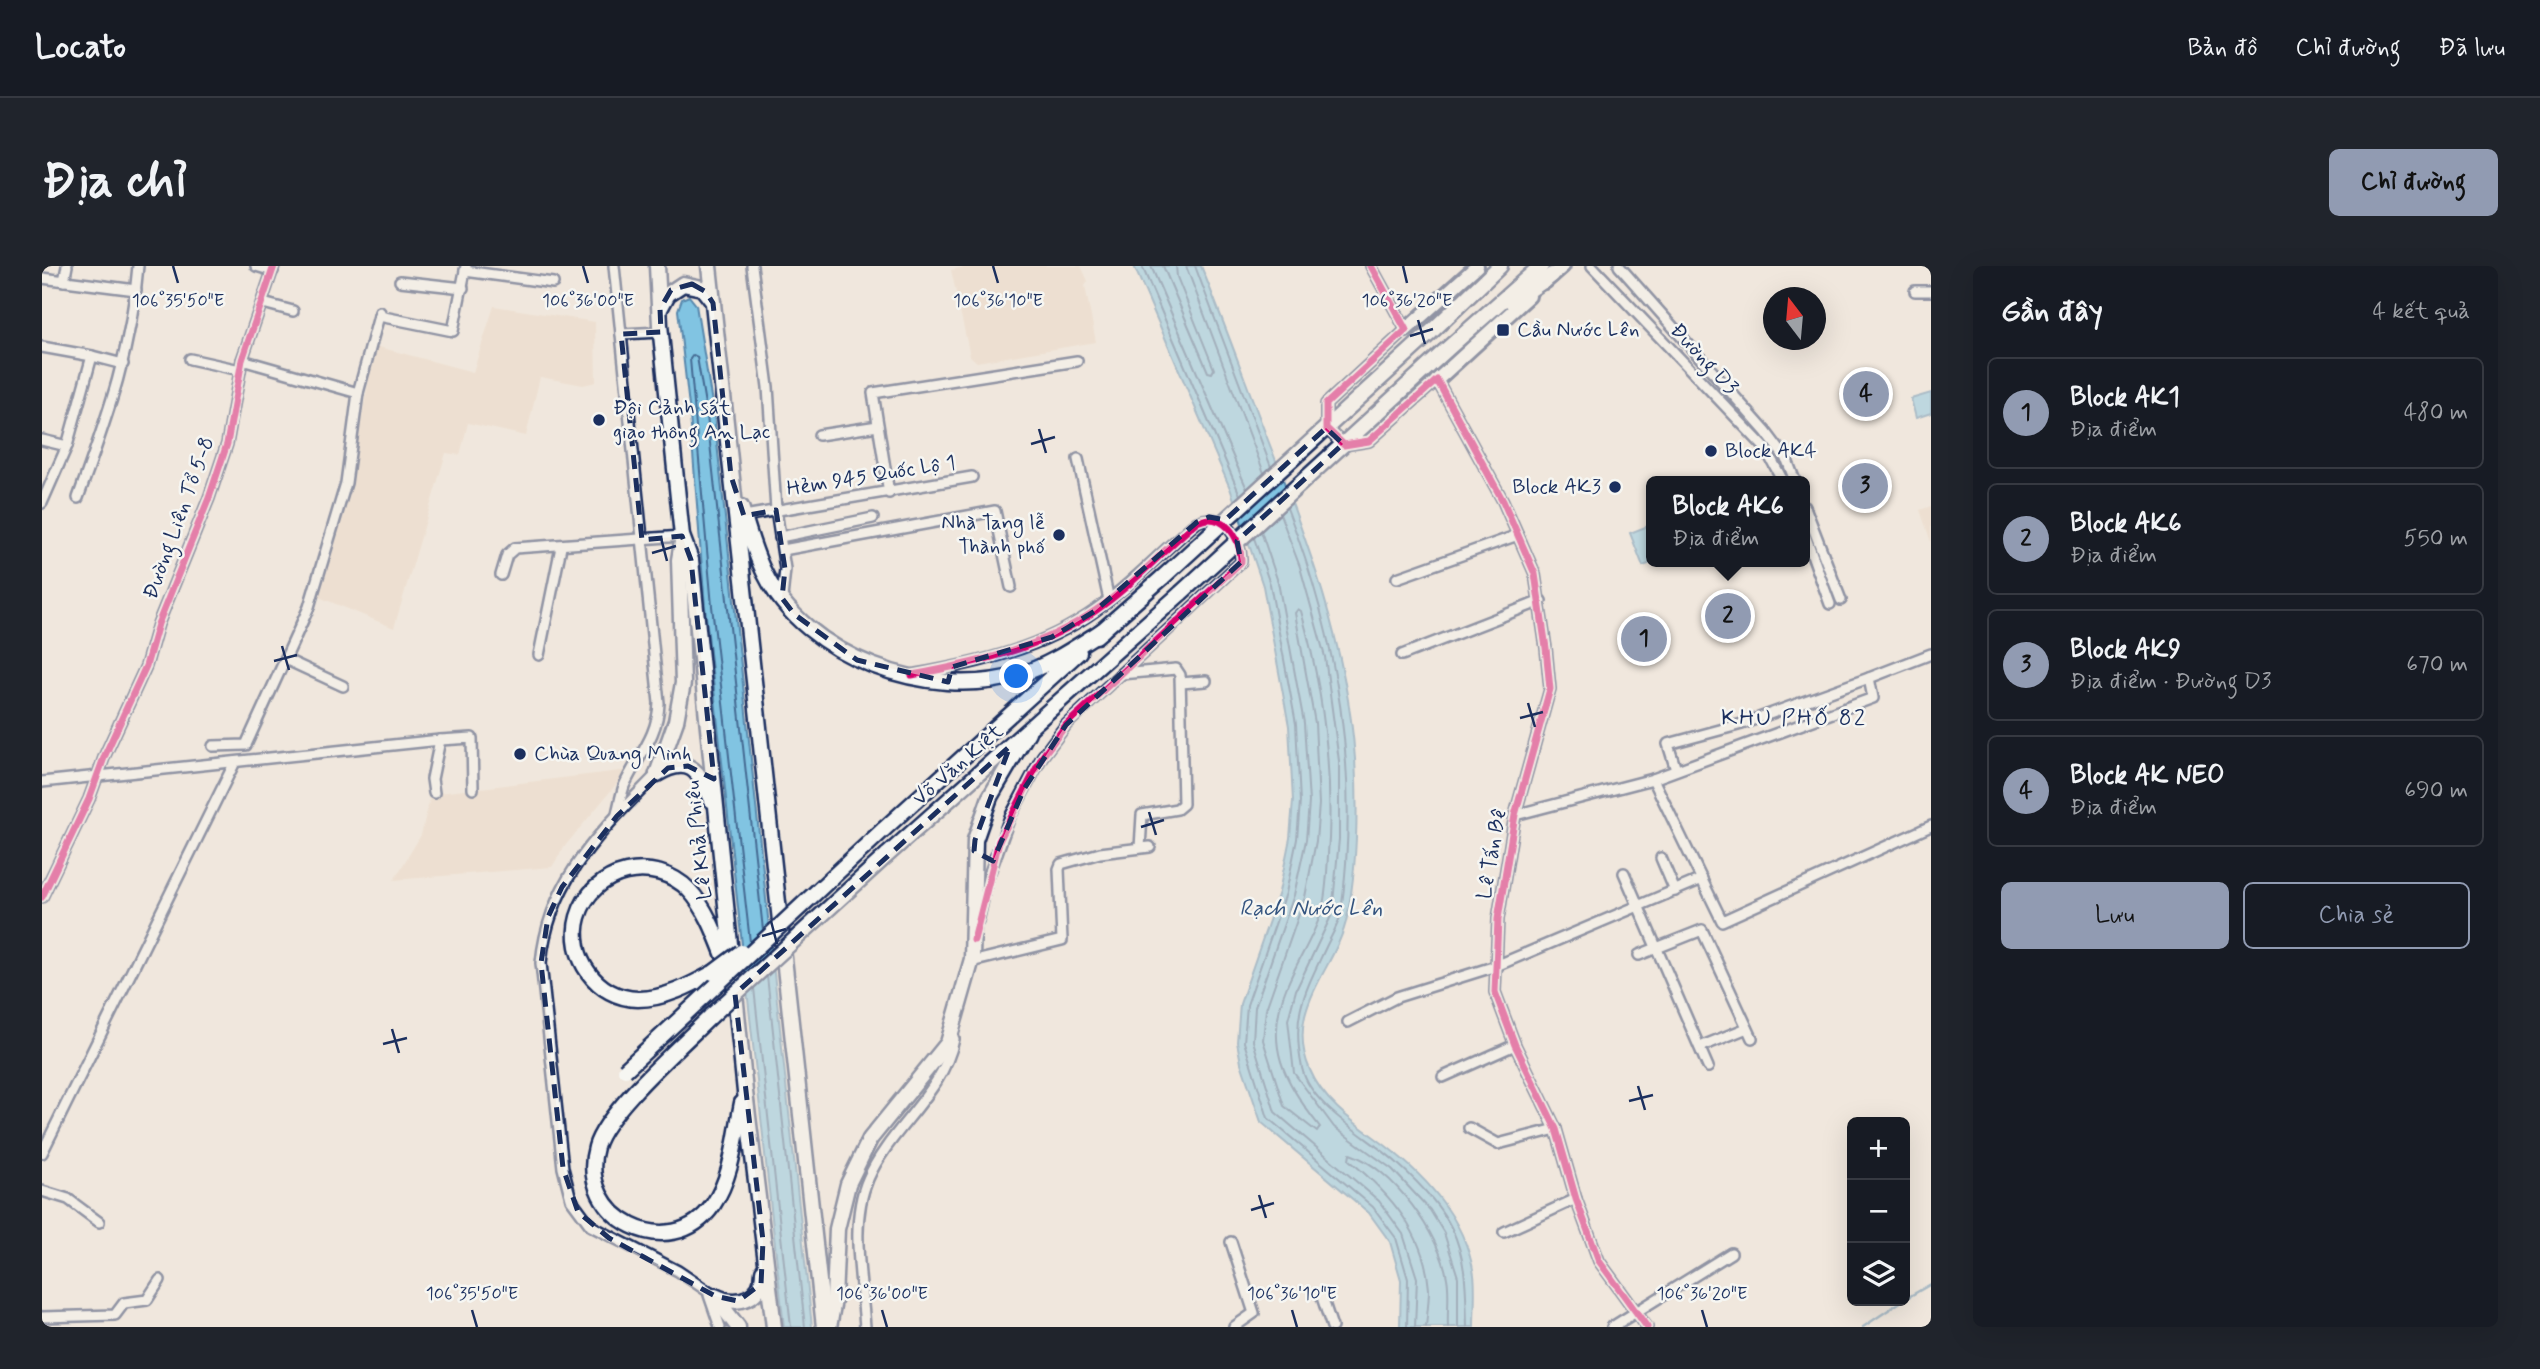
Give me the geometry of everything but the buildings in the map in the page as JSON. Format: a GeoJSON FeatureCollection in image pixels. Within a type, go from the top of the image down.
{"type":"FeatureCollection","features":[{"type":"Feature","properties":{"kind":"highway","name":"Lê Khả Phiêu"},"geometry":{"type":"LineString","coordinates":[[657,266],[661,332],[682,536],[691,560],[745,1092],[774,1327]]}},
{"type":"Feature","properties":{"kind":"highway"},"geometry":{"type":"LineString","coordinates":[[709,266],[824,1327]]}},
{"type":"Feature","properties":{"kind":"highway"},"geometry":{"type":"LineString","coordinates":[[1326,428],[1500,266]]}},
{"type":"Feature","properties":{"kind":"highway","name":"Võ Văn Kiệt"},"geometry":{"type":"LineString","coordinates":[[745,1092],[729,1169],[712,1205],[689,1224],[663,1232],[647,1232],[619,1219],[599,1194],[595,1180],[596,1146],[627,1098],[711,1016],[887,855],[1028,732],[1445,351],[1552,269]]}},
{"type":"Feature","properties":{"kind":"highway"},"geometry":{"type":"LineString","coordinates":[[660,310],[668,294],[683,284],[702,288],[713,303]]}},
{"type":"Feature","properties":{"kind":"highway","name":"Võ Văn Kiệt"},"geometry":{"type":"LineString","coordinates":[[883,830],[1326,428]]}},
{"type":"Feature","properties":{"kind":"highway"},"geometry":{"type":"LineString","coordinates":[[731,477],[765,574],[782,598],[812,633],[837,649],[880,668],[912,675],[1017,675],[1046,664],[1103,630]]}},
{"type":"Feature","properties":{"kind":"highway"},"geometry":{"type":"LineString","coordinates":[[657,774],[676,721],[683,683],[679,560],[682,536]]}},
{"type":"Feature","properties":{"kind":"highway"},"geometry":{"type":"LineString","coordinates":[[829,1327],[834,1300],[837,1229],[848,1184],[870,1139],[948,1042],[962,1000],[974,940],[974,851],[990,797],[1028,732]]}},
{"type":"Feature","properties":{"kind":"highway"},"geometry":{"type":"LineString","coordinates":[[657,774],[674,766],[688,766],[696,771],[703,779],[718,816]]}},
{"type":"Feature","properties":{"kind":"highway"},"geometry":{"type":"LineString","coordinates":[[734,980],[708,920],[690,891],[669,876],[644,869],[611,876],[594,889],[581,908],[576,935],[578,947],[590,975],[601,986],[613,993],[639,999],[669,994],[706,976],[770,929],[883,830]]}},
{"type":"Feature","properties":{"kind":"highway"},"geometry":{"type":"LineString","coordinates":[[625,1070],[883,830]]}},
{"type":"Feature","properties":{"kind":"highway"},"geometry":{"type":"LineString","coordinates":[[711,1293],[726,1301],[737,1301],[756,1293],[763,1276],[763,1241]]}},
{"type":"Feature","properties":{"kind":"highway"},"geometry":{"type":"LineString","coordinates":[[711,1293],[738,1327]]}},
{"type":"Feature","properties":{"kind":"main road"},"geometry":{"type":"LineString","coordinates":[[1406,330],[1477,266]]}},
{"type":"Feature","properties":{"kind":"main road"},"geometry":{"type":"LineString","coordinates":[[1437,380],[1552,269]]}},
{"type":"Feature","properties":{"kind":"street"},"geometry":{"type":"LineString","coordinates":[[64,281],[67,266]]}},
{"type":"Feature","properties":{"kind":"street"},"geometry":{"type":"LineString","coordinates":[[78,498],[123,364],[134,317],[138,266]]}},
{"type":"Feature","properties":{"kind":"street"},"geometry":{"type":"LineString","coordinates":[[256,266],[273,268]]}},
{"type":"Feature","properties":{"kind":"street"},"geometry":{"type":"LineString","coordinates":[[614,266],[659,716],[641,761],[624,788],[617,816]]}},
{"type":"Feature","properties":{"kind":"street"},"geometry":{"type":"LineString","coordinates":[[752,266],[768,387],[776,510],[785,569],[782,598]]}},
{"type":"Feature","properties":{"kind":"street"},"geometry":{"type":"LineString","coordinates":[[1371,266],[1406,330],[1326,404],[1323,414],[1326,428],[1344,445],[1356,445],[1374,438],[1437,380]]}},
{"type":"Feature","properties":{"kind":"street","name":"Đường D3"},"geometry":{"type":"LineString","coordinates":[[1592,266],[1765,448],[1780,476]]}},
{"type":"Feature","properties":{"kind":"street","name":"Đường D3"},"geometry":{"type":"LineString","coordinates":[[1619,266],[1766,432],[1787,460],[1793,476]]}},
{"type":"Feature","properties":{"kind":"street","name":"Đường Liên Tổ 5-8"},"geometry":{"type":"LineString","coordinates":[[42,897],[89,799],[97,775],[146,666],[158,624],[209,498],[227,444],[241,365],[273,268]]}},
{"type":"Feature","properties":{"kind":"street"},"geometry":{"type":"LineString","coordinates":[[42,1153],[246,746],[309,607],[346,483],[358,393],[380,314],[453,331],[466,269],[553,283]]}},
{"type":"Feature","properties":{"kind":"street"},"geometry":{"type":"LineString","coordinates":[[42,278],[136,290]]}},
{"type":"Feature","properties":{"kind":"street"},"geometry":{"type":"LineString","coordinates":[[400,281],[463,288]]}},
{"type":"Feature","properties":{"kind":"street"},"geometry":{"type":"LineString","coordinates":[[1915,291],[1931,291]]}},
{"type":"Feature","properties":{"kind":"street"},"geometry":{"type":"LineString","coordinates":[[263,303],[293,312]]}},
{"type":"Feature","properties":{"kind":"street"},"geometry":{"type":"LineString","coordinates":[[621,334],[661,332]]}},
{"type":"Feature","properties":{"kind":"street"},"geometry":{"type":"LineString","coordinates":[[42,347],[123,364]]}},
{"type":"Feature","properties":{"kind":"street"},"geometry":{"type":"LineString","coordinates":[[42,503],[67,446],[92,356]]}},
{"type":"Feature","properties":{"kind":"street"},"geometry":{"type":"LineString","coordinates":[[190,359],[241,365],[358,393]]}},
{"type":"Feature","properties":{"kind":"street"},"geometry":{"type":"LineString","coordinates":[[889,493],[873,393],[1077,361]]}},
{"type":"Feature","properties":{"kind":"street","name":"Lê Tấn Bê"},"geometry":{"type":"LineString","coordinates":[[1437,380],[1518,535],[1535,574],[1541,601],[1550,689],[1515,815],[1498,919],[1495,992],[1515,1045],[1556,1129],[1576,1199],[1599,1261],[1647,1327]]}},
{"type":"Feature","properties":{"kind":"street"},"geometry":{"type":"LineString","coordinates":[[819,435],[878,426]]}},
{"type":"Feature","properties":{"kind":"street"},"geometry":{"type":"LineString","coordinates":[[42,440],[67,446]]}},
{"type":"Feature","properties":{"kind":"street"},"geometry":{"type":"LineString","coordinates":[[1078,459],[1110,600]]}},
{"type":"Feature","properties":{"kind":"street","name":"Hẻm 945 Quốc Lộ 1"},"geometry":{"type":"LineString","coordinates":[[744,516],[972,477]]}},
{"type":"Feature","properties":{"kind":"street"},"geometry":{"type":"LineString","coordinates":[[783,550],[995,511],[1011,587]]}},
{"type":"Feature","properties":{"kind":"street"},"geometry":{"type":"LineString","coordinates":[[954,674],[1052,637],[1110,600],[1197,522],[1209,517],[1219,519],[1233,534],[1241,552],[1241,562],[1066,725],[1042,757],[1010,817],[993,861],[974,940]]}},
{"type":"Feature","properties":{"kind":"street"},"geometry":{"type":"LineString","coordinates":[[780,537],[873,518]]}},
{"type":"Feature","properties":{"kind":"street"},"geometry":{"type":"LineString","coordinates":[[1810,520],[1841,600]]}},
{"type":"Feature","properties":{"kind":"street"},"geometry":{"type":"LineString","coordinates":[[1397,578],[1518,535]]}},
{"type":"Feature","properties":{"kind":"street"},"geometry":{"type":"LineString","coordinates":[[501,575],[506,555],[515,548],[561,547],[682,536]]}},
{"type":"Feature","properties":{"kind":"street"},"geometry":{"type":"LineString","coordinates":[[539,654],[561,547]]}},
{"type":"Feature","properties":{"kind":"street"},"geometry":{"type":"LineString","coordinates":[[1810,548],[1830,604]]}},
{"type":"Feature","properties":{"kind":"street"},"geometry":{"type":"LineString","coordinates":[[1402,655],[1541,601]]}},
{"type":"Feature","properties":{"kind":"street"},"geometry":{"type":"LineString","coordinates":[[1676,770],[1668,744],[1742,724],[1931,654]]}},
{"type":"Feature","properties":{"kind":"street"},"geometry":{"type":"LineString","coordinates":[[287,660],[343,686]]}},
{"type":"Feature","properties":{"kind":"street"},"geometry":{"type":"LineString","coordinates":[[1121,674],[1176,669],[1181,683],[1183,804],[1177,809],[1142,815],[1140,848]]}},
{"type":"Feature","properties":{"kind":"street"},"geometry":{"type":"LineString","coordinates":[[1515,815],[1653,779],[1873,698],[1869,678]]}},
{"type":"Feature","properties":{"kind":"street"},"geometry":{"type":"LineString","coordinates":[[1181,683],[1206,681]]}},
{"type":"Feature","properties":{"kind":"street"},"geometry":{"type":"LineString","coordinates":[[42,782],[472,738],[472,789]]}},
{"type":"Feature","properties":{"kind":"street"},"geometry":{"type":"LineString","coordinates":[[434,793],[432,779],[440,740]]}},
{"type":"Feature","properties":{"kind":"street"},"geometry":{"type":"LineString","coordinates":[[213,746],[246,746]]}},
{"type":"Feature","properties":{"kind":"street"},"geometry":{"type":"LineString","coordinates":[[657,774],[576,862],[548,917],[543,935],[541,963],[563,1168],[571,1199],[592,1226],[678,1271],[711,1293],[720,1327]]}},
{"type":"Feature","properties":{"kind":"street"},"geometry":{"type":"LineString","coordinates":[[1653,779],[1722,921],[1931,826]]}},
{"type":"Feature","properties":{"kind":"street"},"geometry":{"type":"LineString","coordinates":[[971,962],[1059,943],[1062,935],[1061,864],[1150,847]]}},
{"type":"Feature","properties":{"kind":"street"},"geometry":{"type":"LineString","coordinates":[[974,851],[993,861]]}},
{"type":"Feature","properties":{"kind":"street"},"geometry":{"type":"LineString","coordinates":[[1661,858],[1675,891]]}},
{"type":"Feature","properties":{"kind":"street"},"geometry":{"type":"LineString","coordinates":[[1624,873],[1708,1067]]}},
{"type":"Feature","properties":{"kind":"street"},"geometry":{"type":"LineString","coordinates":[[1348,1022],[1397,997],[1496,966],[1703,880]]}},
{"type":"Feature","properties":{"kind":"street"},"geometry":{"type":"LineString","coordinates":[[1639,956],[1702,930],[1752,1038]]}},
{"type":"Feature","properties":{"kind":"street"},"geometry":{"type":"LineString","coordinates":[[865,1327],[860,1210],[868,1179],[949,1064],[962,1000]]}},
{"type":"Feature","properties":{"kind":"street"},"geometry":{"type":"LineString","coordinates":[[1700,1047],[1747,1028]]}},
{"type":"Feature","properties":{"kind":"street"},"geometry":{"type":"LineString","coordinates":[[1443,1077],[1515,1045]]}},
{"type":"Feature","properties":{"kind":"street"},"geometry":{"type":"LineString","coordinates":[[1469,1128],[1498,1144],[1556,1129]]}},
{"type":"Feature","properties":{"kind":"street"},"geometry":{"type":"LineString","coordinates":[[42,1191],[68,1199],[99,1222]]}},
{"type":"Feature","properties":{"kind":"street"},"geometry":{"type":"LineString","coordinates":[[1504,1233],[1576,1199]]}},
{"type":"Feature","properties":{"kind":"street"},"geometry":{"type":"LineString","coordinates":[[1231,1242],[1254,1313],[1234,1327]]}},
{"type":"Feature","properties":{"kind":"street"},"geometry":{"type":"LineString","coordinates":[[1612,1327],[1731,1253]]}},
{"type":"Feature","properties":{"kind":"street"},"geometry":{"type":"LineString","coordinates":[[42,1317],[115,1315],[124,1303],[147,1300],[160,1280]]}},
{"type":"Feature","properties":{"kind":"street"},"geometry":{"type":"LineString","coordinates":[[1322,1297],[1332,1327]]}},
{"type":"Feature","properties":{"kind":"highlighted area"},"geometry":{"type":"Polygon","coordinates":[[[692,284],[706,292],[713,303],[731,476],[744,516],[776,510],[785,569],[782,598],[794,614],[857,660],[948,682],[952,667],[1052,637],[1095,611],[1197,522],[1209,517],[1225,520],[1326,428],[1343,444],[1237,541],[1241,562],[1066,725],[1024,789],[993,861],[974,851],[975,840],[1010,746],[735,994],[763,1241],[761,1284],[738,1301],[715,1296],[609,1238],[578,1212],[563,1168],[541,963],[548,917],[562,887],[617,816],[668,768],[688,766],[714,779],[691,560],[682,536],[642,540],[621,334],[661,332],[660,309],[671,290],[692,284]]]}},
{"type":"Feature","properties":{"kind":"shaded area"},"geometry":{"type":"Polygon","coordinates":[[[969,266],[1081,266],[1088,281],[1085,286],[1096,342],[977,362],[970,356],[951,270],[969,266]]]}},
{"type":"Feature","properties":{"kind":"shaded area"},"geometry":{"type":"Polygon","coordinates":[[[494,306],[595,322],[596,382],[583,385],[540,377],[526,436],[468,423],[460,455],[446,453],[394,628],[314,595],[347,497],[375,346],[473,372],[494,306]]]}},
{"type":"Feature","properties":{"kind":"shaded area"},"geometry":{"type":"Polygon","coordinates":[[[1931,506],[1931,542],[1920,510],[1931,506]]]}},
{"type":"Feature","properties":{"kind":"shaded area"},"geometry":{"type":"Polygon","coordinates":[[[628,770],[565,846],[552,867],[394,880],[421,835],[431,794],[628,770]]]}},
{"type":"Feature","properties":{"kind":"water","name":"Rạch Nước Lên"},"geometry":{"type":"Polygon","coordinates":[[[1134,266],[1201,266],[1281,474],[1323,594],[1351,717],[1355,759],[1355,858],[1347,917],[1341,936],[1307,1008],[1303,1048],[1315,1081],[1329,1099],[1346,1116],[1408,1164],[1451,1214],[1469,1253],[1474,1275],[1474,1327],[1400,1327],[1401,1280],[1390,1242],[1369,1213],[1261,1122],[1241,1063],[1237,1042],[1240,1004],[1279,892],[1290,838],[1293,801],[1289,726],[1263,586],[1230,488],[1134,266]]]}},
{"type":"Feature","properties":{"kind":"water"},"geometry":{"type":"Polygon","coordinates":[[[689,296],[696,305],[714,415],[812,1327],[784,1327],[705,607],[690,415],[678,310],[682,299],[689,296]]]}},
{"type":"Feature","properties":{"kind":"water"},"geometry":{"type":"Polygon","coordinates":[[[1931,393],[1931,413],[1916,418],[1911,399],[1931,393]]]}},
{"type":"Feature","properties":{"kind":"water"},"geometry":{"type":"Polygon","coordinates":[[[1646,527],[1646,565],[1643,566],[1630,533],[1646,527]]]}},
{"type":"Feature","properties":{"kind":"waterway"},"geometry":{"type":"LineString","coordinates":[[1910,1296],[1931,1284]]}},
{"type":"Feature","properties":{"kind":"waterway"},"geometry":{"type":"LineString","coordinates":[[1863,1327],[1894,1306]]}},
{"type":"Feature","properties":{"kind":"cycle path"},"geometry":{"type":"LineString","coordinates":[[42,897],[89,799],[105,755],[146,666],[158,624],[209,498],[227,444],[242,360],[274,266]]}},
{"type":"Feature","properties":{"kind":"cycle path"},"geometry":{"type":"LineString","coordinates":[[1371,266],[1406,330],[1326,404],[1326,428],[1344,445],[1369,441],[1437,380],[1503,501],[1535,574],[1550,689],[1515,815],[1498,919],[1495,992],[1515,1045],[1556,1129],[1576,1199],[1599,1261],[1647,1327]]}},
{"type":"Feature","properties":{"kind":"cycle path"},"geometry":{"type":"LineString","coordinates":[[912,675],[1007,653],[1074,624],[1122,591],[1197,522],[1206,519],[1222,523],[1229,528],[1238,544],[1241,562],[1066,725],[1042,757],[999,841],[974,940]]}},
{"type":"Feature","properties":{"kind":"place","name":"Cầu Nước Lên"},"geometry":{"type":"Point","coordinates":[1503,330]}},
{"type":"Feature","properties":{"kind":"place","name":"Block AK NEO"},"geometry":{"type":"Point","coordinates":[1866,394]}},
{"type":"Feature","properties":{"kind":"place","name":"Đội Cảnh sát giao thông An Lạc"},"geometry":{"type":"Point","coordinates":[599,420]}},
{"type":"Feature","properties":{"kind":"place","name":"Block AK4"},"geometry":{"type":"Point","coordinates":[1711,451]}},
{"type":"Feature","properties":{"kind":"place","name":"Block AK9"},"geometry":{"type":"Point","coordinates":[1865,486]}},
{"type":"Feature","properties":{"kind":"place","name":"Block AK3"},"geometry":{"type":"Point","coordinates":[1615,487]}},
{"type":"Feature","properties":{"kind":"place","name":"Nhà Tang lễ Thành phố"},"geometry":{"type":"Point","coordinates":[1059,535]}},
{"type":"Feature","properties":{"kind":"place","name":"Block AK6"},"geometry":{"type":"Point","coordinates":[1728,616]}},
{"type":"Feature","properties":{"kind":"place","name":"Block AK1"},"geometry":{"type":"Point","coordinates":[1644,639]}},
{"type":"Feature","properties":{"kind":"place","name":"Chùa Quang Minh"},"geometry":{"type":"Point","coordinates":[520,754]}},
{"type":"Feature","properties":{"kind":"district","name":"KHU PHỐ 82"},"geometry":{"type":"Point","coordinates":[1794,719]}}]}
